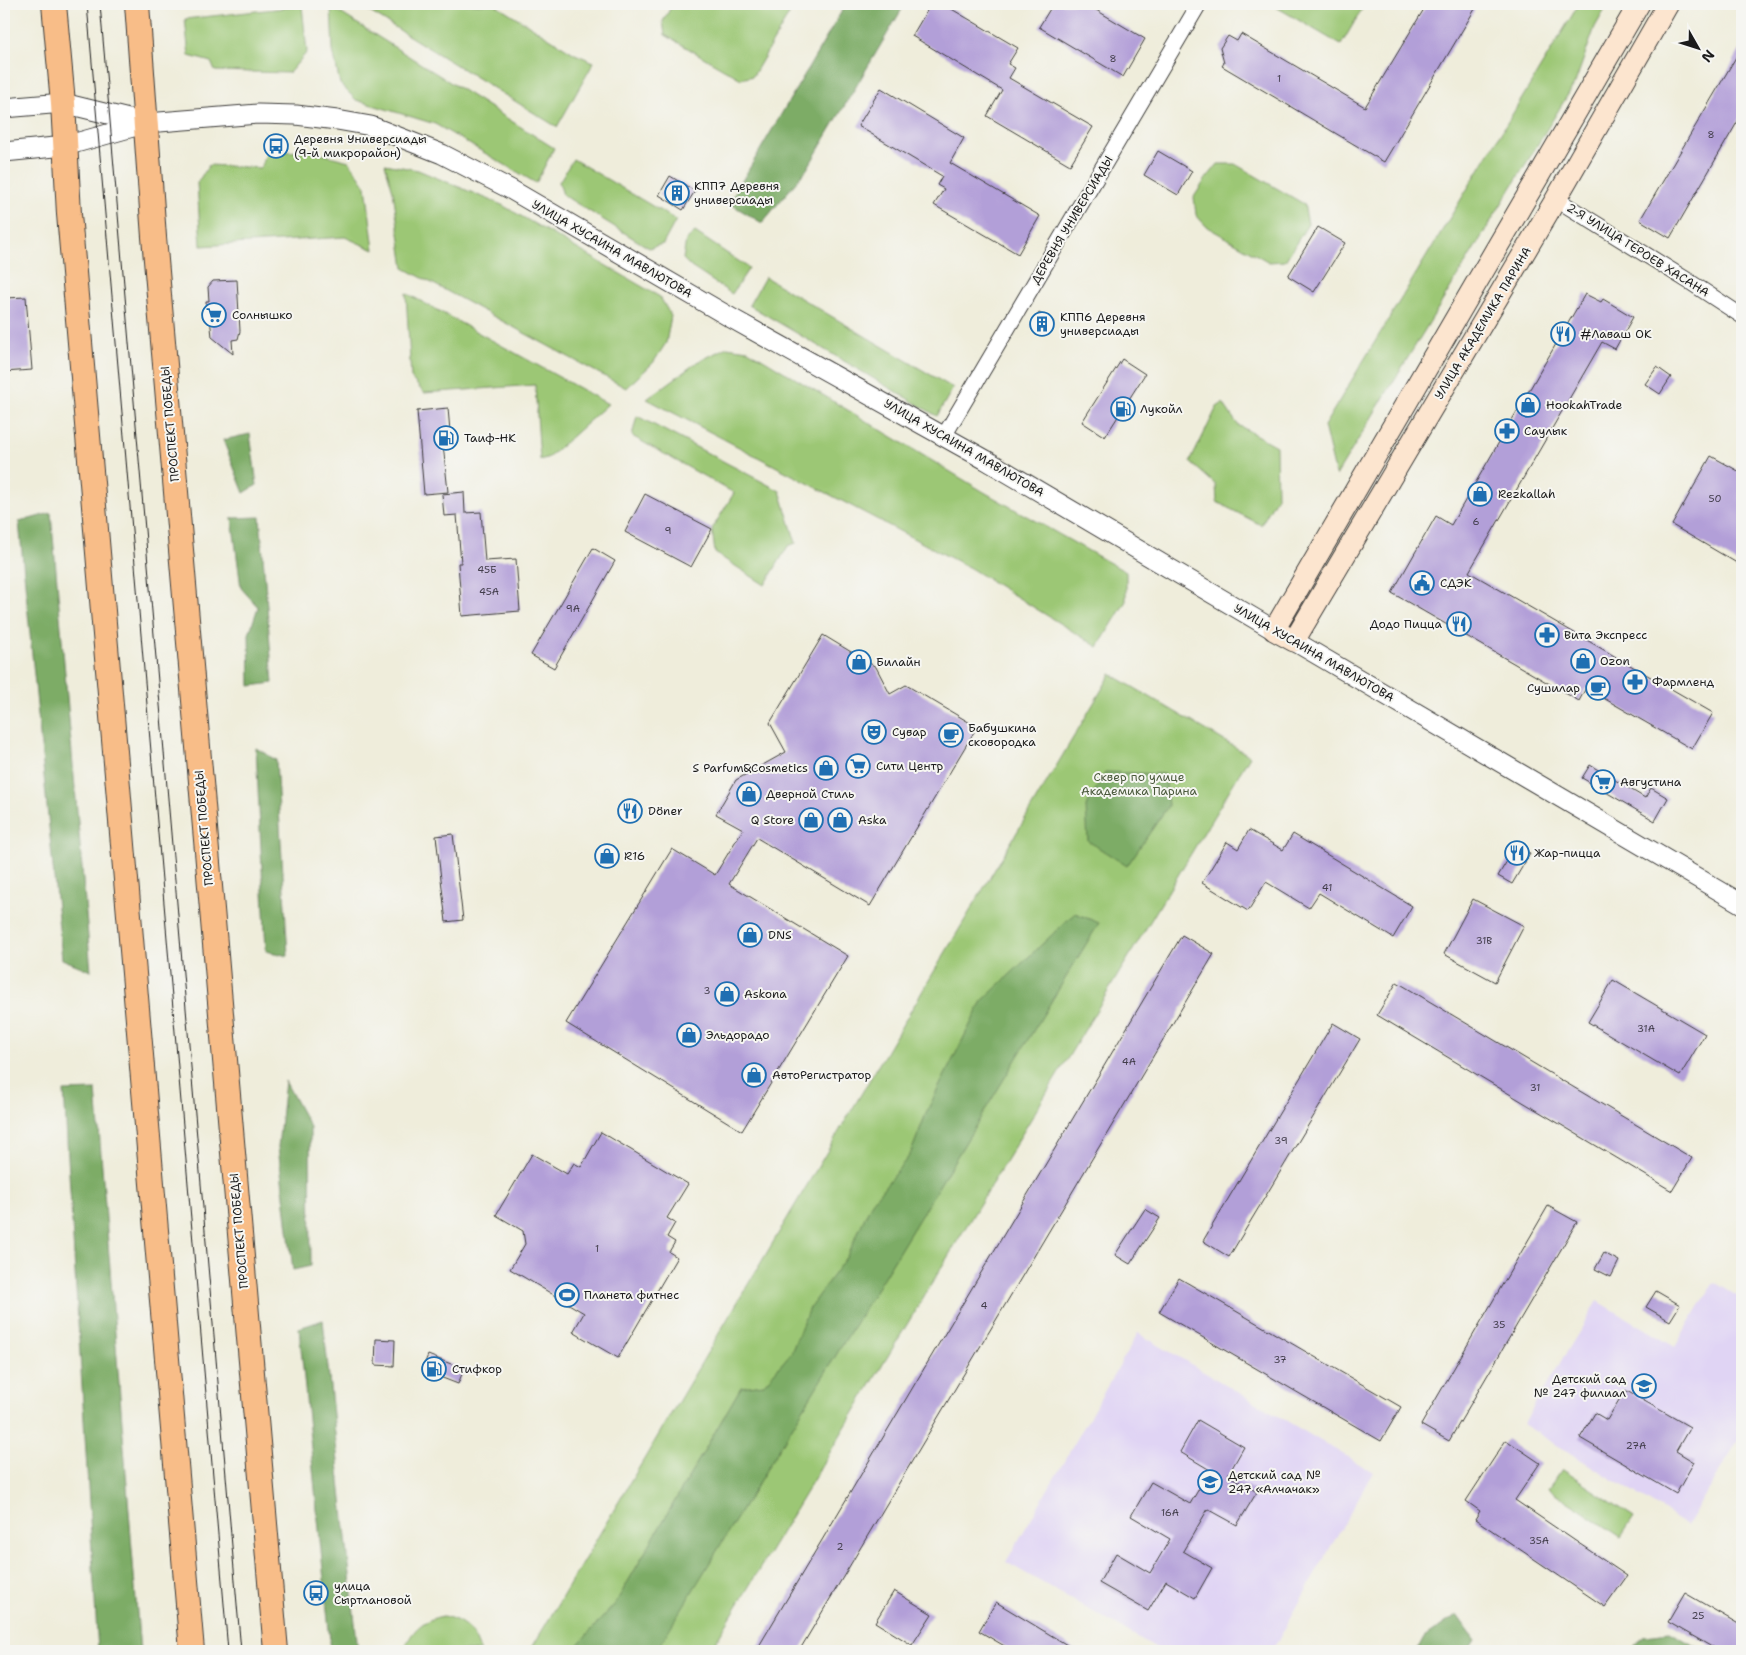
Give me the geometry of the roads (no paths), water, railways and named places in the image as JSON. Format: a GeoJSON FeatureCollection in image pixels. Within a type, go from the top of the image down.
{"type":"FeatureCollection","features":[{"type":"Feature","properties":{"kind":"main road"},"geometry":{"type":"LineString","coordinates":[[54,4],[63,103],[69,214],[192,1651]]}},
{"type":"Feature","properties":{"kind":"main road","name":"ПРОСПЕКТ ПОБЕДЫ"},"geometry":{"type":"LineString","coordinates":[[136,4],[147,123],[154,237],[276,1651]]}},
{"type":"Feature","properties":{"kind":"main road","name":"УЛИЦА АКАДЕМИКА ПАРИНА"},"geometry":{"type":"LineString","coordinates":[[1274,630],[1639,4]]}},
{"type":"Feature","properties":{"kind":"main road","name":"УЛИЦА АКАДЕМИКА ПАРИНА"},"geometry":{"type":"LineString","coordinates":[[1294,641],[1556,199],[1668,4]]}},
{"type":"Feature","properties":{"kind":"main road","name":"2-Я УЛИЦА ГЕРОЕВ ХАСАНА"},"geometry":{"type":"LineString","coordinates":[[1533,186],[1556,199]]}},
{"type":"Feature","properties":{"kind":"main road","name":"УЛИЦА ХУСАИНА МАВЛЮТОВА"},"geometry":{"type":"LineString","coordinates":[[1274,630],[1294,641]]}},
{"type":"Feature","properties":{"kind":"street","name":"ДЕРЕВНЯ УНИВЕРСИАДЫ"},"geometry":{"type":"LineString","coordinates":[[944,436],[1199,4]]}},
{"type":"Feature","properties":{"kind":"street"},"geometry":{"type":"LineString","coordinates":[[4,108],[63,103],[147,123]]}},
{"type":"Feature","properties":{"kind":"street","name":"УЛИЦА ХУСАИНА МАВЛЮТОВА"},"geometry":{"type":"LineString","coordinates":[[147,123],[258,114],[296,115],[371,126],[442,154],[510,189],[733,319],[944,436],[1274,630]]}},
{"type":"Feature","properties":{"kind":"street"},"geometry":{"type":"LineString","coordinates":[[4,152],[65,146],[147,123]]}},
{"type":"Feature","properties":{"kind":"street","name":"2-Я УЛИЦА ГЕРОЕВ ХАСАНА"},"geometry":{"type":"LineString","coordinates":[[1556,199],[1742,316]]}},
{"type":"Feature","properties":{"kind":"street","name":"УЛИЦА ХУСАИНА МАВЛЮТОВА"},"geometry":{"type":"LineString","coordinates":[[1294,641],[1742,904]]}},
{"type":"Feature","properties":{"kind":"tram line"},"geometry":{"type":"LineString","coordinates":[[87,4],[228,1651]]}},
{"type":"Feature","properties":{"kind":"tram line"},"geometry":{"type":"LineString","coordinates":[[100,4],[241,1651]]}},
{"type":"Feature","properties":{"kind":"place","name":"Деревня Универсиады (9-й микрорайон)"},"geometry":{"type":"Point","coordinates":[276,146]}},
{"type":"Feature","properties":{"kind":"place","name":"КПП7 Деревня универсиады"},"geometry":{"type":"Point","coordinates":[677,193]}},
{"type":"Feature","properties":{"kind":"place","name":"Солнышко"},"geometry":{"type":"Point","coordinates":[214,315]}},
{"type":"Feature","properties":{"kind":"place","name":"КПП6 Деревня универсиады"},"geometry":{"type":"Point","coordinates":[1042,324]}},
{"type":"Feature","properties":{"kind":"place","name":"#Лаваш ОК"},"geometry":{"type":"Point","coordinates":[1563,334]}},
{"type":"Feature","properties":{"kind":"place","name":"HookahTrade"},"geometry":{"type":"Point","coordinates":[1528,405]}},
{"type":"Feature","properties":{"kind":"place","name":"Лукойл"},"geometry":{"type":"Point","coordinates":[1123,409]}},
{"type":"Feature","properties":{"kind":"place","name":"Саулык"},"geometry":{"type":"Point","coordinates":[1507,431]}},
{"type":"Feature","properties":{"kind":"place","name":"Таиф-НК"},"geometry":{"type":"Point","coordinates":[446,438]}},
{"type":"Feature","properties":{"kind":"place","name":"Rezkallah"},"geometry":{"type":"Point","coordinates":[1480,494]}},
{"type":"Feature","properties":{"kind":"place","name":"СДЭК"},"geometry":{"type":"Point","coordinates":[1422,583]}},
{"type":"Feature","properties":{"kind":"place","name":"Додо Пицца"},"geometry":{"type":"Point","coordinates":[1459,624]}},
{"type":"Feature","properties":{"kind":"place","name":"Вита Экспресс"},"geometry":{"type":"Point","coordinates":[1547,635]}},
{"type":"Feature","properties":{"kind":"place","name":"Ozon"},"geometry":{"type":"Point","coordinates":[1583,661]}},
{"type":"Feature","properties":{"kind":"place","name":"Билайн"},"geometry":{"type":"Point","coordinates":[859,662]}},
{"type":"Feature","properties":{"kind":"place","name":"Фармленд"},"geometry":{"type":"Point","coordinates":[1635,682]}},
{"type":"Feature","properties":{"kind":"place","name":"Сушилар"},"geometry":{"type":"Point","coordinates":[1598,688]}},
{"type":"Feature","properties":{"kind":"place","name":"Сувар"},"geometry":{"type":"Point","coordinates":[874,732]}},
{"type":"Feature","properties":{"kind":"place","name":"Бабушкина сковородка"},"geometry":{"type":"Point","coordinates":[951,735]}},
{"type":"Feature","properties":{"kind":"place","name":"Сити Центр"},"geometry":{"type":"Point","coordinates":[858,766]}},
{"type":"Feature","properties":{"kind":"place","name":"S Parfum&Cosmetics"},"geometry":{"type":"Point","coordinates":[826,768]}},
{"type":"Feature","properties":{"kind":"place","name":"Августина"},"geometry":{"type":"Point","coordinates":[1603,782]}},
{"type":"Feature","properties":{"kind":"place","name":"Дверной Стиль"},"geometry":{"type":"Point","coordinates":[749,794]}},
{"type":"Feature","properties":{"kind":"place","name":"Döner"},"geometry":{"type":"Point","coordinates":[630,811]}},
{"type":"Feature","properties":{"kind":"place","name":"Q Store"},"geometry":{"type":"Point","coordinates":[811,820]}},
{"type":"Feature","properties":{"kind":"place","name":"Aska"},"geometry":{"type":"Point","coordinates":[840,820]}},
{"type":"Feature","properties":{"kind":"place","name":"Жар-пицца"},"geometry":{"type":"Point","coordinates":[1517,853]}},
{"type":"Feature","properties":{"kind":"place","name":"R16"},"geometry":{"type":"Point","coordinates":[607,856]}},
{"type":"Feature","properties":{"kind":"place","name":"DNS"},"geometry":{"type":"Point","coordinates":[750,935]}},
{"type":"Feature","properties":{"kind":"place","name":"Askona"},"geometry":{"type":"Point","coordinates":[727,994]}},
{"type":"Feature","properties":{"kind":"place","name":"Эльдорадо"},"geometry":{"type":"Point","coordinates":[689,1035]}},
{"type":"Feature","properties":{"kind":"place","name":"АвтоРегистратор"},"geometry":{"type":"Point","coordinates":[754,1075]}},
{"type":"Feature","properties":{"kind":"place","name":"Планета фитнес"},"geometry":{"type":"Point","coordinates":[567,1295]}},
{"type":"Feature","properties":{"kind":"place","name":"Стифкор"},"geometry":{"type":"Point","coordinates":[434,1369]}},
{"type":"Feature","properties":{"kind":"place","name":"Детский сад № 247 филиал"},"geometry":{"type":"Point","coordinates":[1644,1386]}},
{"type":"Feature","properties":{"kind":"place","name":"Детский сад № 247 «Алчачак»"},"geometry":{"type":"Point","coordinates":[1210,1482]}},
{"type":"Feature","properties":{"kind":"place","name":"улица Сыртлановой"},"geometry":{"type":"Point","coordinates":[316,1593]}},
{"type":"Feature","properties":{"kind":"park label","name":"Сквер по улице Академика Парина"},"geometry":{"type":"Point","coordinates":[1139,784]}}]}
